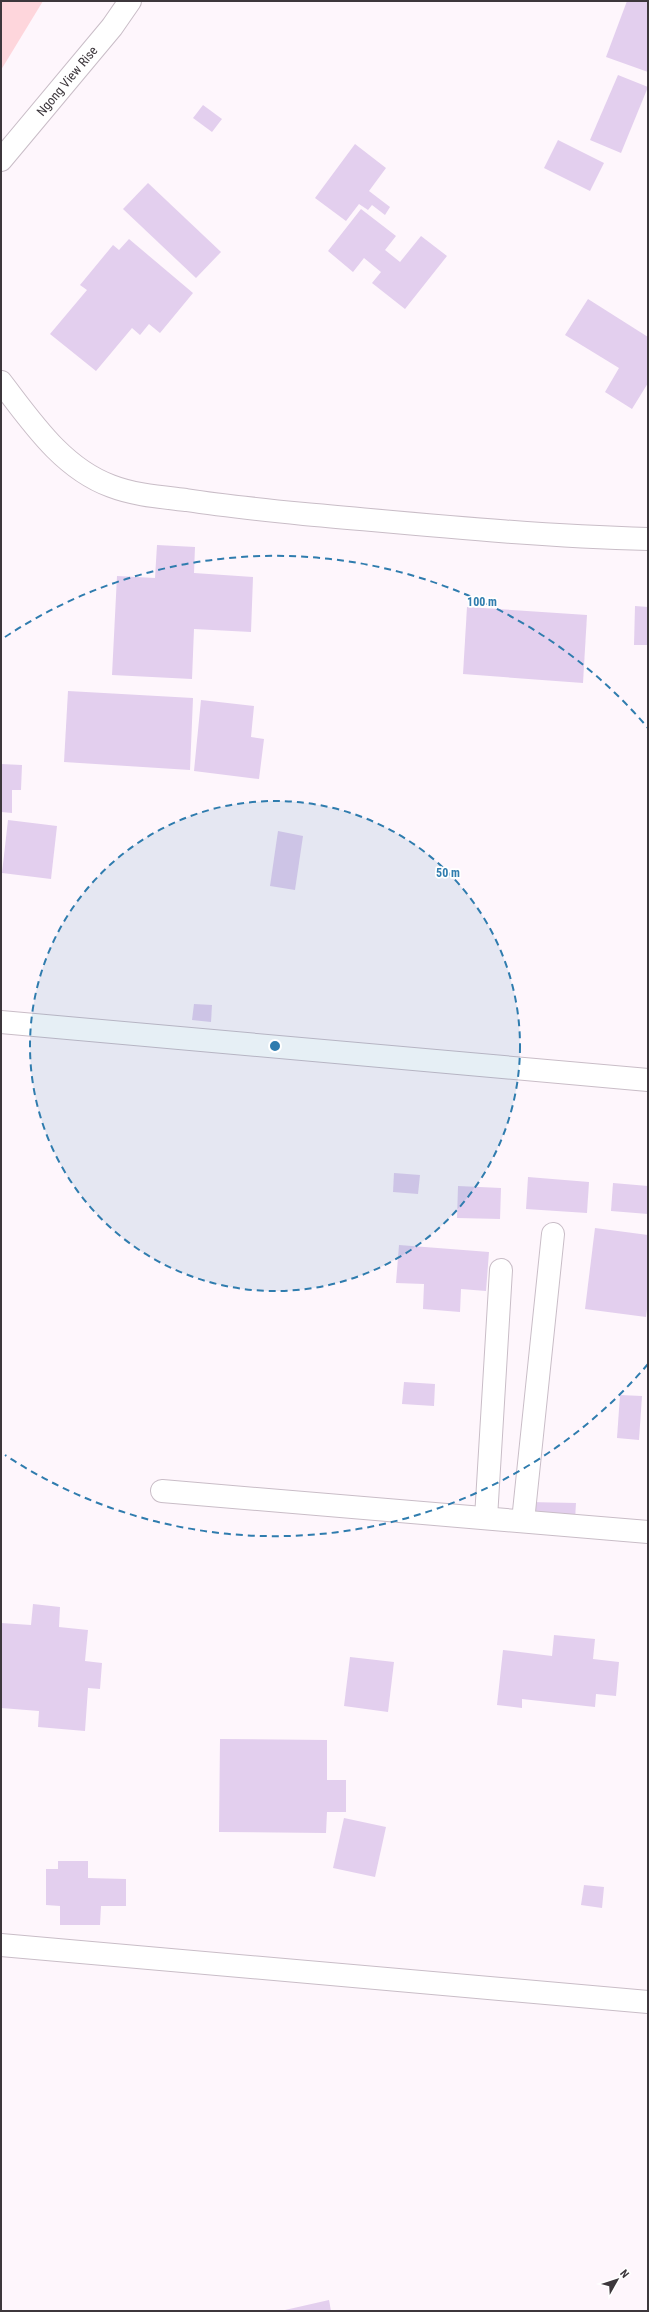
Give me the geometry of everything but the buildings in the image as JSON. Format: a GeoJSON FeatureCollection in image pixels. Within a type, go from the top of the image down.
{"type":"FeatureCollection","features":[{"type":"Feature","properties":{"kind":"street","name":"Ngong View Rise"},"geometry":{"type":"LineString","coordinates":[[1,160],[112,26],[130,1]]}},
{"type":"Feature","properties":{"kind":"street"},"geometry":{"type":"LineString","coordinates":[[1,382],[34,426],[57,451],[85,471],[110,486],[147,495],[254,509],[481,530],[648,539]]}},
{"type":"Feature","properties":{"kind":"street"},"geometry":{"type":"LineString","coordinates":[[1,1022],[648,1080]]}},
{"type":"Feature","properties":{"kind":"street"},"geometry":{"type":"LineString","coordinates":[[523,1521],[553,1234]]}},
{"type":"Feature","properties":{"kind":"street"},"geometry":{"type":"LineString","coordinates":[[486,1518],[501,1270]]}},
{"type":"Feature","properties":{"kind":"street"},"geometry":{"type":"LineString","coordinates":[[162,1491],[648,1532]]}},
{"type":"Feature","properties":{"kind":"street"},"geometry":{"type":"LineString","coordinates":[[1,1944],[648,2002]]}},
{"type":"Feature","properties":{"kind":"shaded area"},"geometry":{"type":"Polygon","coordinates":[[[1,1],[43,1],[1,70],[1,1]]]}}]}
